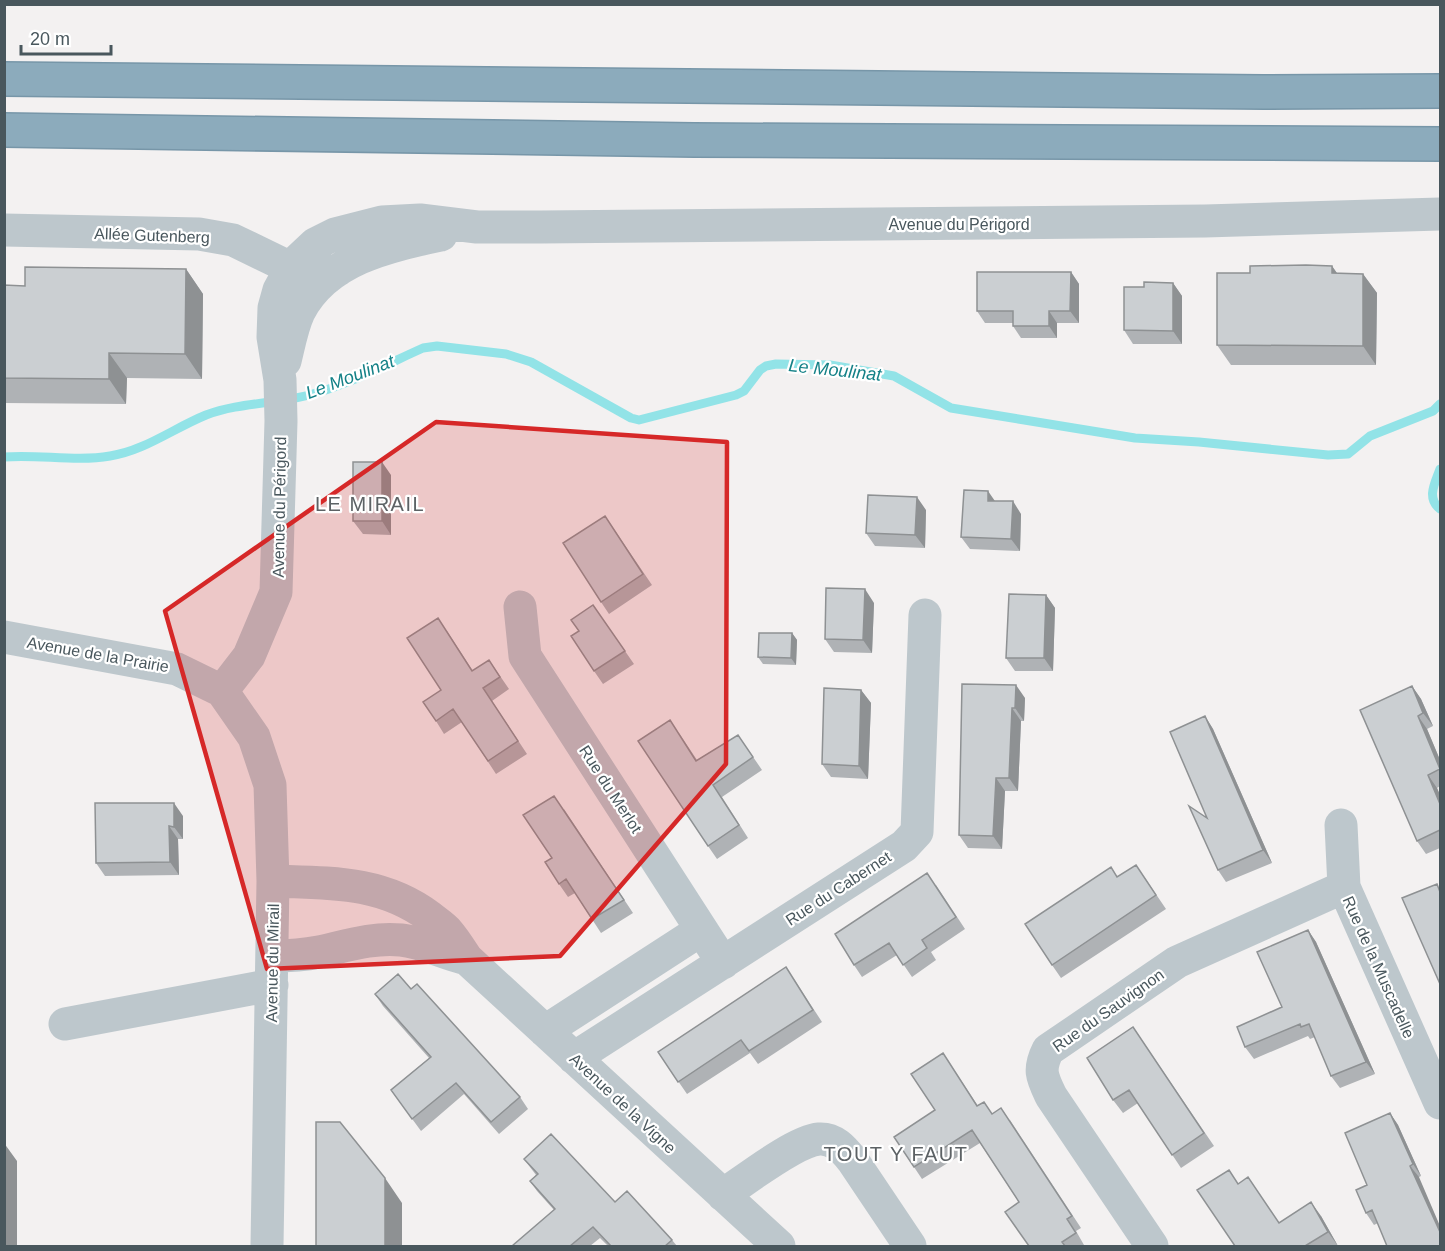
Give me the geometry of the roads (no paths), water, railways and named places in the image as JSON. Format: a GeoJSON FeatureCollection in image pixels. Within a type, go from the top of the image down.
{"type":"FeatureCollection","features":[{"type":"Feature","properties":{"kind":"highway"},"geometry":{"type":"LineString","coordinates":[[4,79],[1240,92],[1440,91]]}},
{"type":"Feature","properties":{"kind":"highway"},"geometry":{"type":"LineString","coordinates":[[4,130],[718,140],[1440,144]]}},
{"type":"Feature","properties":{"kind":"street","name":"Avenue du Périgord"},"geometry":{"type":"LineString","coordinates":[[222,692],[249,656],[276,592],[281,421],[280,380],[273,337],[274,308],[279,290],[299,259],[315,244],[335,234],[382,222],[420,220],[477,226],[1204,221],[1440,214]]}},
{"type":"Feature","properties":{"kind":"street","name":"Avenue du Périgord"},"geometry":{"type":"LineString","coordinates":[[280,380],[299,312],[312,294],[338,270],[386,247],[477,226]]}},
{"type":"Feature","properties":{"kind":"street","name":"Allée Gutenberg"},"geometry":{"type":"LineString","coordinates":[[4,230],[199,234],[233,240],[301,273],[313,275],[338,270]]}},
{"type":"Feature","properties":{"kind":"street"},"geometry":{"type":"LineString","coordinates":[[291,336],[292,306],[300,285],[299,277],[292,268]]}},
{"type":"Feature","properties":{"kind":"street","name":"Rue du Merlot"},"geometry":{"type":"LineString","coordinates":[[520,607],[525,656],[723,963]]}},
{"type":"Feature","properties":{"kind":"street","name":"Rue du Cabernet"},"geometry":{"type":"LineString","coordinates":[[574,1059],[904,846],[917,832],[925,615]]}},
{"type":"Feature","properties":{"kind":"street","name":"Avenue de la Prairie"},"geometry":{"type":"LineString","coordinates":[[4,637],[177,669],[222,692]]}},
{"type":"Feature","properties":{"kind":"street","name":"Avenue du Mirail"},"geometry":{"type":"LineString","coordinates":[[222,692],[254,737],[270,784],[273,971],[267,1246]]}},
{"type":"Feature","properties":{"kind":"street","name":"Rue de la Muscadelle"},"geometry":{"type":"LineString","coordinates":[[1341,825],[1344,887],[1440,1103]]}},
{"type":"Feature","properties":{"kind":"street","name":"Avenue de la Vigne"},"geometry":{"type":"LineString","coordinates":[[273,881],[348,885],[375,889],[397,897],[419,909],[447,930],[467,959],[779,1246]]}},
{"type":"Feature","properties":{"kind":"street","name":"Rue du Sauvignon"},"geometry":{"type":"LineString","coordinates":[[1152,1246],[1043,1080],[1041,1064],[1048,1050],[1177,962],[1344,887]]}},
{"type":"Feature","properties":{"kind":"street"},"geometry":{"type":"LineString","coordinates":[[545,1031],[701,930]]}},
{"type":"Feature","properties":{"kind":"street","name":"Avenue de la Vigne"},"geometry":{"type":"LineString","coordinates":[[65,1024],[273,971],[308,954],[379,939],[401,940],[424,945],[445,954],[467,959]]}},
{"type":"Feature","properties":{"kind":"street"},"geometry":{"type":"LineString","coordinates":[[723,1195],[802,1144],[820,1139],[832,1142],[843,1148],[853,1161],[910,1246]]}},
{"type":"Feature","properties":{"kind":"waterway","name":"Le Moulinat"},"geometry":{"type":"LineString","coordinates":[[4,457],[97,458],[123,453],[147,444],[206,415],[230,408],[293,399],[320,392],[365,375],[423,348],[437,346],[506,354],[531,362],[631,418],[639,420],[736,395],[744,391],[760,370],[776,364],[830,365],[894,376],[951,408],[1135,438],[1328,455],[1348,454],[1370,436],[1433,411],[1440,404]]}},
{"type":"Feature","properties":{"kind":"waterway","name":"Le Moulinat"},"geometry":{"type":"LineString","coordinates":[[1440,469],[1433,495],[1433,500],[1440,509]]}},
{"type":"Feature","properties":{"kind":"district","name":"LE MIRAIL"},"geometry":{"type":"Point","coordinates":[370,504]}},
{"type":"Feature","properties":{"kind":"district","name":"TOUT Y FAUT"},"geometry":{"type":"Point","coordinates":[896,1154]}}]}
